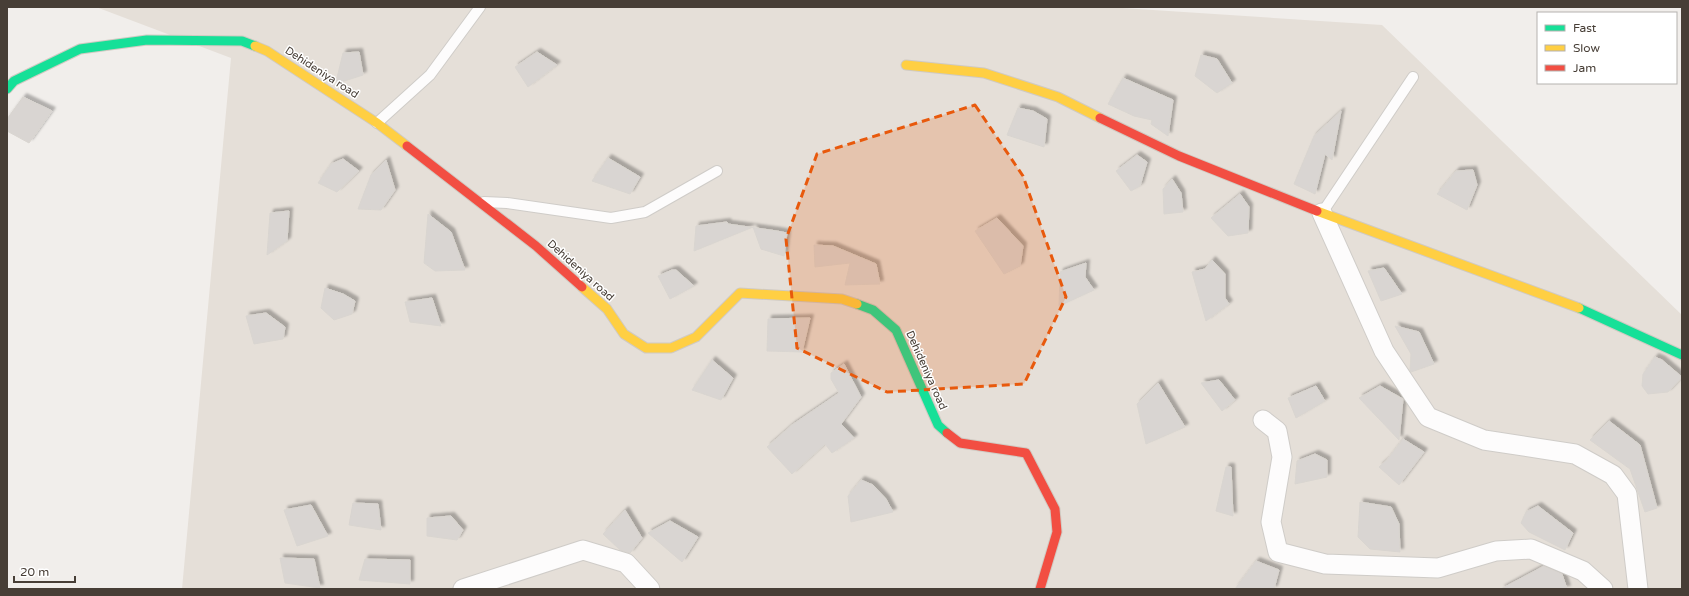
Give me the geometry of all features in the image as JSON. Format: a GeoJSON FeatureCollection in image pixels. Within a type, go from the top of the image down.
{"type":"FeatureCollection","features":[{"type":"Feature","properties":{"kind":"street","name":"Dehideniya road"},"geometry":{"type":"LineString","coordinates":[[7,89],[14,81],[80,49],[147,40],[242,41],[267,51],[377,123],[536,246],[607,309],[624,334],[646,348],[671,348],[696,337],[740,293],[842,299],[873,310],[896,330],[938,425],[960,443],[1026,453],[1055,509],[1058,532],[1040,589]]}},
{"type":"Feature","properties":{"kind":"street"},"geometry":{"type":"LineString","coordinates":[[906,65],[984,73],[1058,97],[1179,156],[1322,213],[1574,306],[1682,355]]}},
{"type":"Feature","properties":{"kind":"street"},"geometry":{"type":"LineString","coordinates":[[1322,213],[1384,352],[1428,417],[1484,440],[1575,454],[1613,475],[1627,494],[1638,589]]}},
{"type":"Feature","properties":{"kind":"street"},"geometry":{"type":"LineString","coordinates":[[1264,420],[1277,431],[1282,457],[1271,522],[1278,552],[1325,564],[1438,568],[1496,551],[1531,549],[1583,570],[1603,589]]}},
{"type":"Feature","properties":{"kind":"street"},"geometry":{"type":"LineString","coordinates":[[463,589],[583,550],[626,563],[650,589]]}},
{"type":"Feature","properties":{"kind":"lane"},"geometry":{"type":"LineString","coordinates":[[377,123],[430,75],[480,7]]}},
{"type":"Feature","properties":{"kind":"lane"},"geometry":{"type":"LineString","coordinates":[[1322,213],[1413,77]]}},
{"type":"Feature","properties":{"kind":"lane"},"geometry":{"type":"LineString","coordinates":[[478,202],[507,203],[611,218],[645,212],[717,171]]}},
{"type":"Feature","properties":{"kind":"highlighted area"},"geometry":{"type":"Polygon","coordinates":[[[975,105],[1023,176],[1066,297],[1024,384],[887,392],[797,348],[786,239],[817,154],[975,105]]]}},
{"type":"Feature","properties":{"kind":"shaded area"},"geometry":{"type":"Polygon","coordinates":[[[96,7],[1107,7],[1382,25],[1682,315],[1682,589],[182,589],[231,58],[96,7]]]}},
{"type":"Feature","properties":{"kind":"building"},"geometry":{"type":"Polygon","coordinates":[[[359,52],[363,75],[338,83],[336,82],[343,53],[359,52]]]}},
{"type":"Feature","properties":{"kind":"building"},"geometry":{"type":"Polygon","coordinates":[[[537,52],[557,65],[528,87],[515,67],[537,52]]]}},
{"type":"Feature","properties":{"kind":"building"},"geometry":{"type":"Polygon","coordinates":[[[1201,55],[1217,59],[1232,83],[1217,93],[1195,76],[1201,55]]]}},
{"type":"Feature","properties":{"kind":"building"},"geometry":{"type":"Polygon","coordinates":[[[1123,78],[1173,100],[1168,136],[1151,124],[1152,120],[1134,116],[1108,104],[1123,78]]]}},
{"type":"Feature","properties":{"kind":"building"},"geometry":{"type":"Polygon","coordinates":[[[23,97],[52,111],[29,143],[7,131],[7,119],[23,97]]]}},
{"type":"Feature","properties":{"kind":"building"},"geometry":{"type":"Polygon","coordinates":[[[1018,108],[1033,111],[1047,119],[1044,147],[1007,135],[1018,108]]]}},
{"type":"Feature","properties":{"kind":"building"},"geometry":{"type":"Polygon","coordinates":[[[1341,111],[1332,160],[1325,154],[1315,194],[1294,184],[1314,136],[1341,111]]]}},
{"type":"Feature","properties":{"kind":"building"},"geometry":{"type":"Polygon","coordinates":[[[1137,155],[1147,162],[1140,186],[1131,191],[1116,171],[1137,155]]]}},
{"type":"Feature","properties":{"kind":"building"},"geometry":{"type":"Polygon","coordinates":[[[608,158],[640,177],[630,194],[592,181],[608,158]]]}},
{"type":"Feature","properties":{"kind":"building"},"geometry":{"type":"Polygon","coordinates":[[[343,159],[359,171],[337,192],[318,183],[331,164],[343,159]]]}},
{"type":"Feature","properties":{"kind":"building"},"geometry":{"type":"Polygon","coordinates":[[[386,160],[395,190],[381,210],[358,209],[371,175],[386,160]]]}},
{"type":"Feature","properties":{"kind":"building"},"geometry":{"type":"Polygon","coordinates":[[[1473,170],[1477,185],[1467,210],[1437,194],[1456,171],[1473,170]]]}},
{"type":"Feature","properties":{"kind":"building"},"geometry":{"type":"Polygon","coordinates":[[[1172,179],[1181,193],[1183,212],[1164,214],[1163,189],[1172,179]]]}},
{"type":"Feature","properties":{"kind":"building"},"geometry":{"type":"Polygon","coordinates":[[[1240,194],[1249,207],[1248,233],[1228,236],[1211,218],[1240,194]]]}},
{"type":"Feature","properties":{"kind":"building"},"geometry":{"type":"Polygon","coordinates":[[[289,211],[287,241],[267,255],[270,213],[289,211]]]}},
{"type":"Feature","properties":{"kind":"building"},"geometry":{"type":"Polygon","coordinates":[[[428,214],[451,232],[465,270],[435,271],[424,263],[428,214]]]}},
{"type":"Feature","properties":{"kind":"building"},"geometry":{"type":"Polygon","coordinates":[[[997,218],[1023,246],[1020,266],[1004,274],[975,231],[997,218]]]}},
{"type":"Feature","properties":{"kind":"building"},"geometry":{"type":"Polygon","coordinates":[[[727,222],[728,224],[752,227],[694,251],[696,226],[727,222]]]}},
{"type":"Feature","properties":{"kind":"building"},"geometry":{"type":"Polygon","coordinates":[[[753,228],[787,233],[784,256],[761,249],[753,228]]]}},
{"type":"Feature","properties":{"kind":"building"},"geometry":{"type":"Polygon","coordinates":[[[814,245],[833,246],[876,264],[880,284],[845,285],[850,263],[815,267],[814,245]]]}},
{"type":"Feature","properties":{"kind":"building"},"geometry":{"type":"Polygon","coordinates":[[[1212,260],[1225,274],[1225,298],[1229,304],[1206,321],[1192,272],[1205,269],[1212,260]]]}},
{"type":"Feature","properties":{"kind":"building"},"geometry":{"type":"Polygon","coordinates":[[[1086,263],[1085,277],[1094,290],[1059,306],[1060,272],[1086,263]]]}},
{"type":"Feature","properties":{"kind":"building"},"geometry":{"type":"Polygon","coordinates":[[[1384,268],[1402,294],[1381,301],[1368,271],[1384,268]]]}},
{"type":"Feature","properties":{"kind":"building"},"geometry":{"type":"Polygon","coordinates":[[[672,270],[676,270],[694,286],[670,299],[658,276],[672,270]]]}},
{"type":"Feature","properties":{"kind":"building"},"geometry":{"type":"Polygon","coordinates":[[[325,288],[343,294],[355,301],[352,314],[334,320],[321,308],[325,288]]]}},
{"type":"Feature","properties":{"kind":"building"},"geometry":{"type":"Polygon","coordinates":[[[432,298],[441,326],[410,322],[405,302],[432,298]]]}},
{"type":"Feature","properties":{"kind":"building"},"geometry":{"type":"Polygon","coordinates":[[[266,313],[285,327],[283,339],[254,344],[246,316],[266,313]]]}},
{"type":"Feature","properties":{"kind":"building"},"geometry":{"type":"Polygon","coordinates":[[[810,318],[802,352],[767,351],[768,319],[810,318]]]}},
{"type":"Feature","properties":{"kind":"building"},"geometry":{"type":"Polygon","coordinates":[[[1395,326],[1419,332],[1434,364],[1411,372],[1411,354],[1395,326]]]}},
{"type":"Feature","properties":{"kind":"building"},"geometry":{"type":"Polygon","coordinates":[[[1655,357],[1662,360],[1682,377],[1668,392],[1648,394],[1642,386],[1643,374],[1655,357]]]}},
{"type":"Feature","properties":{"kind":"building"},"geometry":{"type":"Polygon","coordinates":[[[712,360],[733,378],[721,400],[692,390],[712,360]]]}},
{"type":"Feature","properties":{"kind":"building"},"geometry":{"type":"Polygon","coordinates":[[[844,364],[861,397],[841,424],[854,438],[832,453],[825,444],[792,474],[767,447],[792,425],[839,393],[831,379],[831,373],[844,364]]]}},
{"type":"Feature","properties":{"kind":"building"},"geometry":{"type":"Polygon","coordinates":[[[1219,380],[1235,400],[1222,411],[1201,383],[1219,380]]]}},
{"type":"Feature","properties":{"kind":"building"},"geometry":{"type":"Polygon","coordinates":[[[1158,383],[1185,427],[1146,444],[1137,404],[1158,383]]]}},
{"type":"Feature","properties":{"kind":"building"},"geometry":{"type":"Polygon","coordinates":[[[1316,386],[1325,401],[1296,418],[1288,398],[1316,386]]]}},
{"type":"Feature","properties":{"kind":"building"},"geometry":{"type":"Polygon","coordinates":[[[1380,386],[1403,399],[1399,440],[1359,398],[1380,386]]]}},
{"type":"Feature","properties":{"kind":"building"},"geometry":{"type":"Polygon","coordinates":[[[1609,421],[1640,445],[1657,508],[1645,512],[1630,469],[1590,440],[1609,421]]]}},
{"type":"Feature","properties":{"kind":"building"},"geometry":{"type":"Polygon","coordinates":[[[1403,439],[1424,452],[1399,485],[1379,467],[1387,460],[1403,439]]]}},
{"type":"Feature","properties":{"kind":"building"},"geometry":{"type":"Polygon","coordinates":[[[1315,454],[1327,460],[1327,477],[1295,484],[1297,461],[1315,454]]]}},
{"type":"Feature","properties":{"kind":"building"},"geometry":{"type":"Polygon","coordinates":[[[1226,467],[1231,467],[1233,516],[1216,511],[1226,467]]]}},
{"type":"Feature","properties":{"kind":"building"},"geometry":{"type":"Polygon","coordinates":[[[861,480],[873,485],[886,499],[893,512],[851,522],[848,496],[861,480]]]}},
{"type":"Feature","properties":{"kind":"building"},"geometry":{"type":"Polygon","coordinates":[[[1360,502],[1391,507],[1399,524],[1400,552],[1370,549],[1358,537],[1360,502]]]}},
{"type":"Feature","properties":{"kind":"building"},"geometry":{"type":"Polygon","coordinates":[[[353,503],[378,504],[381,530],[349,525],[353,503]]]}},
{"type":"Feature","properties":{"kind":"building"},"geometry":{"type":"Polygon","coordinates":[[[311,505],[328,536],[297,546],[284,510],[311,505]]]}},
{"type":"Feature","properties":{"kind":"building"},"geometry":{"type":"Polygon","coordinates":[[[1538,506],[1573,533],[1565,550],[1529,532],[1521,523],[1526,512],[1538,506]]]}},
{"type":"Feature","properties":{"kind":"building"},"geometry":{"type":"Polygon","coordinates":[[[625,510],[642,538],[630,553],[620,550],[603,534],[625,510]]]}},
{"type":"Feature","properties":{"kind":"building"},"geometry":{"type":"Polygon","coordinates":[[[451,516],[463,530],[457,540],[427,536],[427,518],[451,516]]]}},
{"type":"Feature","properties":{"kind":"building"},"geometry":{"type":"Polygon","coordinates":[[[670,521],[698,537],[682,562],[648,533],[670,521]]]}},
{"type":"Feature","properties":{"kind":"building"},"geometry":{"type":"Polygon","coordinates":[[[280,558],[314,559],[320,588],[285,583],[280,558]]]}},
{"type":"Feature","properties":{"kind":"building"},"geometry":{"type":"Polygon","coordinates":[[[365,559],[410,560],[410,584],[359,580],[365,559]]]}},
{"type":"Feature","properties":{"kind":"building"},"geometry":{"type":"Polygon","coordinates":[[[1256,561],[1279,570],[1274,589],[1235,589],[1256,561]]]}},
{"type":"Feature","properties":{"kind":"building"},"geometry":{"type":"Polygon","coordinates":[[[1544,566],[1562,574],[1567,589],[1501,589],[1544,566]]]}},
{"type":"Feature","properties":{"kind":"traffic: fast"},"geometry":{"type":"LineString","coordinates":[[7,89],[14,81],[80,49],[147,40],[242,41],[255,46]]}},
{"type":"Feature","properties":{"kind":"traffic: fast"},"geometry":{"type":"LineString","coordinates":[[857,304],[873,310],[896,330],[938,425],[947,433]]}},
{"type":"Feature","properties":{"kind":"traffic: fast"},"geometry":{"type":"LineString","coordinates":[[1579,308],[1682,355]]}},
{"type":"Feature","properties":{"kind":"traffic: slow"},"geometry":{"type":"LineString","coordinates":[[255,46],[267,51],[377,123],[407,146]]}},
{"type":"Feature","properties":{"kind":"traffic: slow"},"geometry":{"type":"LineString","coordinates":[[906,65],[984,73],[1058,97],[1100,118]]}},
{"type":"Feature","properties":{"kind":"traffic: slow"},"geometry":{"type":"LineString","coordinates":[[1317,211],[1579,308]]}},
{"type":"Feature","properties":{"kind":"traffic: slow"},"geometry":{"type":"LineString","coordinates":[[582,287],[607,309],[624,334],[646,348],[671,348],[696,337],[740,293],[842,299],[857,304]]}},
{"type":"Feature","properties":{"kind":"traffic: jam"},"geometry":{"type":"LineString","coordinates":[[1100,118],[1179,156],[1317,211]]}},
{"type":"Feature","properties":{"kind":"traffic: jam"},"geometry":{"type":"LineString","coordinates":[[407,146],[536,246],[582,287]]}},
{"type":"Feature","properties":{"kind":"traffic: jam"},"geometry":{"type":"LineString","coordinates":[[947,433],[960,443],[1026,453],[1055,509],[1057,532],[1040,589]]}}]}
